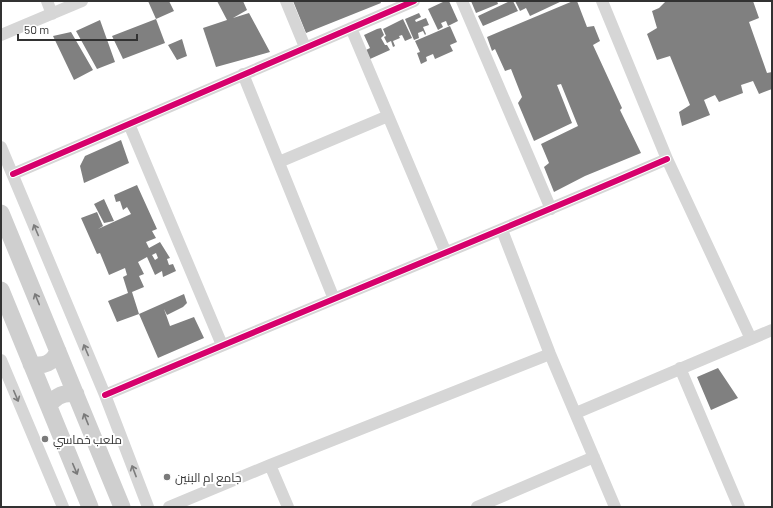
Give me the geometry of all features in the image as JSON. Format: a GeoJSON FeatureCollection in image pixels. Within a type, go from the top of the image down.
{"type":"FeatureCollection","features":[{"type":"Feature","properties":{"kind":"main road"},"geometry":{"type":"LineString","coordinates":[[1,212],[122,507]]}},
{"type":"Feature","properties":{"kind":"main road"},"geometry":{"type":"LineString","coordinates":[[1,290],[90,507]]}},
{"type":"Feature","properties":{"kind":"main road"},"geometry":{"type":"LineString","coordinates":[[31,364],[38,366],[45,365],[51,362],[58,351]]}},
{"type":"Feature","properties":{"kind":"main road"},"geometry":{"type":"LineString","coordinates":[[49,406],[60,395],[65,393],[76,394]]}},
{"type":"Feature","properties":{"kind":"street"},"geometry":{"type":"LineString","coordinates":[[47,1],[52,14]]}},
{"type":"Feature","properties":{"kind":"street"},"geometry":{"type":"LineString","coordinates":[[1,35],[82,1]]}},
{"type":"Feature","properties":{"kind":"street"},"geometry":{"type":"LineString","coordinates":[[286,1],[305,47]]}},
{"type":"Feature","properties":{"kind":"street"},"geometry":{"type":"LineString","coordinates":[[13,174],[414,1]]}},
{"type":"Feature","properties":{"kind":"street"},"geometry":{"type":"LineString","coordinates":[[462,1],[551,209]]}},
{"type":"Feature","properties":{"kind":"street"},"geometry":{"type":"LineString","coordinates":[[602,1],[667,159],[750,339]]}},
{"type":"Feature","properties":{"kind":"street"},"geometry":{"type":"LineString","coordinates":[[351,28],[446,253]]}},
{"type":"Feature","properties":{"kind":"street"},"geometry":{"type":"LineString","coordinates":[[243,74],[334,299]]}},
{"type":"Feature","properties":{"kind":"street"},"geometry":{"type":"LineString","coordinates":[[279,162],[388,116]]}},
{"type":"Feature","properties":{"kind":"street"},"geometry":{"type":"LineString","coordinates":[[129,124],[222,345]]}},
{"type":"Feature","properties":{"kind":"street"},"geometry":{"type":"LineString","coordinates":[[1,147],[105,395],[148,507]]}},
{"type":"Feature","properties":{"kind":"street"},"geometry":{"type":"LineString","coordinates":[[105,395],[222,345],[502,230],[667,159]]}},
{"type":"Feature","properties":{"kind":"street"},"geometry":{"type":"LineString","coordinates":[[502,230],[550,354],[615,507]]}},
{"type":"Feature","properties":{"kind":"street"},"geometry":{"type":"LineString","coordinates":[[576,413],[772,330]]}},
{"type":"Feature","properties":{"kind":"street"},"geometry":{"type":"LineString","coordinates":[[169,507],[270,465],[550,354]]}},
{"type":"Feature","properties":{"kind":"street"},"geometry":{"type":"LineString","coordinates":[[1,360],[63,507]]}},
{"type":"Feature","properties":{"kind":"street"},"geometry":{"type":"LineString","coordinates":[[680,368],[740,507]]}},
{"type":"Feature","properties":{"kind":"street"},"geometry":{"type":"LineString","coordinates":[[477,507],[594,457]]}},
{"type":"Feature","properties":{"kind":"street"},"geometry":{"type":"LineString","coordinates":[[270,465],[288,507]]}},
{"type":"Feature","properties":{"kind":"building"},"geometry":{"type":"Polygon","coordinates":[[[148,1],[169,1],[174,11],[156,19],[148,1]]]}},
{"type":"Feature","properties":{"kind":"building"},"geometry":{"type":"Polygon","coordinates":[[[217,1],[243,1],[247,10],[233,18],[249,13],[270,52],[216,67],[203,28],[227,20],[217,1]]]}},
{"type":"Feature","properties":{"kind":"building"},"geometry":{"type":"Polygon","coordinates":[[[293,1],[380,1],[381,3],[306,33],[293,1]]]}},
{"type":"Feature","properties":{"kind":"building"},"geometry":{"type":"Polygon","coordinates":[[[445,1],[449,1],[458,21],[448,26],[446,21],[441,23],[443,27],[438,30],[428,9],[445,1]]]}},
{"type":"Feature","properties":{"kind":"building"},"geometry":{"type":"Polygon","coordinates":[[[471,1],[497,1],[498,4],[476,13],[471,1]]]}},
{"type":"Feature","properties":{"kind":"building"},"geometry":{"type":"Polygon","coordinates":[[[513,1],[518,11],[483,26],[478,16],[513,1]]]}},
{"type":"Feature","properties":{"kind":"building"},"geometry":{"type":"Polygon","coordinates":[[[515,1],[562,1],[530,16],[526,8],[520,11],[515,1]]]}},
{"type":"Feature","properties":{"kind":"building"},"geometry":{"type":"Polygon","coordinates":[[[573,1],[577,1],[587,27],[594,26],[600,41],[593,45],[622,108],[620,110],[641,153],[585,176],[554,192],[544,167],[549,163],[541,144],[578,126],[561,84],[557,85],[572,123],[534,141],[518,103],[522,97],[511,69],[505,71],[495,49],[492,51],[487,37],[573,1]]]}},
{"type":"Feature","properties":{"kind":"building"},"geometry":{"type":"Polygon","coordinates":[[[666,1],[753,1],[759,18],[749,22],[767,73],[772,72],[772,89],[759,94],[753,81],[741,85],[743,93],[719,102],[715,95],[704,100],[710,115],[682,126],[679,112],[690,105],[670,56],[657,60],[647,34],[657,28],[652,11],[659,8],[666,1]]]}},
{"type":"Feature","properties":{"kind":"building"},"geometry":{"type":"Polygon","coordinates":[[[419,13],[421,17],[415,20],[416,22],[426,18],[429,25],[423,27],[426,34],[425,35],[423,31],[418,33],[419,38],[414,40],[405,19],[419,13]]]}},
{"type":"Feature","properties":{"kind":"building"},"geometry":{"type":"Polygon","coordinates":[[[156,19],[165,43],[123,59],[112,36],[156,19]]]}},
{"type":"Feature","properties":{"kind":"building"},"geometry":{"type":"Polygon","coordinates":[[[403,19],[412,38],[405,41],[402,35],[399,36],[400,38],[393,41],[395,46],[393,47],[391,41],[387,43],[384,37],[386,36],[383,29],[403,19]]]}},
{"type":"Feature","properties":{"kind":"building"},"geometry":{"type":"Polygon","coordinates":[[[100,20],[115,62],[97,69],[76,31],[100,20]]]}},
{"type":"Feature","properties":{"kind":"building"},"geometry":{"type":"Polygon","coordinates":[[[450,26],[457,42],[450,45],[453,51],[435,59],[433,54],[426,57],[427,61],[421,64],[417,53],[420,52],[415,41],[450,26]]]}},
{"type":"Feature","properties":{"kind":"building"},"geometry":{"type":"Polygon","coordinates":[[[381,28],[384,35],[381,38],[390,50],[370,59],[366,50],[370,48],[364,35],[381,28]]]}},
{"type":"Feature","properties":{"kind":"building"},"geometry":{"type":"Polygon","coordinates":[[[71,32],[93,70],[74,80],[53,36],[71,32]]]}},
{"type":"Feature","properties":{"kind":"building"},"geometry":{"type":"Polygon","coordinates":[[[182,39],[187,56],[177,60],[168,45],[182,39]]]}},
{"type":"Feature","properties":{"kind":"building"},"geometry":{"type":"Polygon","coordinates":[[[121,140],[129,163],[84,183],[80,166],[85,156],[121,140]]]}},
{"type":"Feature","properties":{"kind":"building"},"geometry":{"type":"Polygon","coordinates":[[[137,185],[157,229],[152,231],[156,238],[146,242],[149,248],[160,242],[170,258],[167,259],[169,265],[173,264],[176,271],[163,277],[162,271],[155,275],[147,257],[138,262],[144,274],[139,276],[144,287],[132,292],[139,314],[117,322],[108,301],[128,293],[123,277],[127,275],[125,268],[109,275],[100,253],[97,254],[81,218],[97,212],[103,226],[98,229],[131,214],[127,207],[123,210],[120,201],[116,202],[114,195],[137,185]],[[156,253],[152,255],[155,260],[158,258],[156,253]]]}},
{"type":"Feature","properties":{"kind":"building"},"geometry":{"type":"Polygon","coordinates":[[[104,199],[114,221],[104,223],[94,204],[104,199]]]}},
{"type":"Feature","properties":{"kind":"building"},"geometry":{"type":"Polygon","coordinates":[[[184,294],[187,303],[183,307],[167,315],[164,309],[170,326],[194,317],[204,338],[158,358],[139,314],[184,294]]]}},
{"type":"Feature","properties":{"kind":"building"},"geometry":{"type":"Polygon","coordinates":[[[718,368],[738,398],[711,410],[697,377],[718,368]]]}},
{"type":"Feature","properties":{"kind":"cycle path"},"geometry":{"type":"LineString","coordinates":[[13,174],[414,1]]}},
{"type":"Feature","properties":{"kind":"cycle path"},"geometry":{"type":"LineString","coordinates":[[105,395],[667,159]]}},
{"type":"Feature","properties":{"kind":"place","name":"ملعب خماسي"},"geometry":{"type":"Point","coordinates":[45,439]}},
{"type":"Feature","properties":{"kind":"place","name":"جامع ام البنين"},"geometry":{"type":"Point","coordinates":[167,477]}}]}
